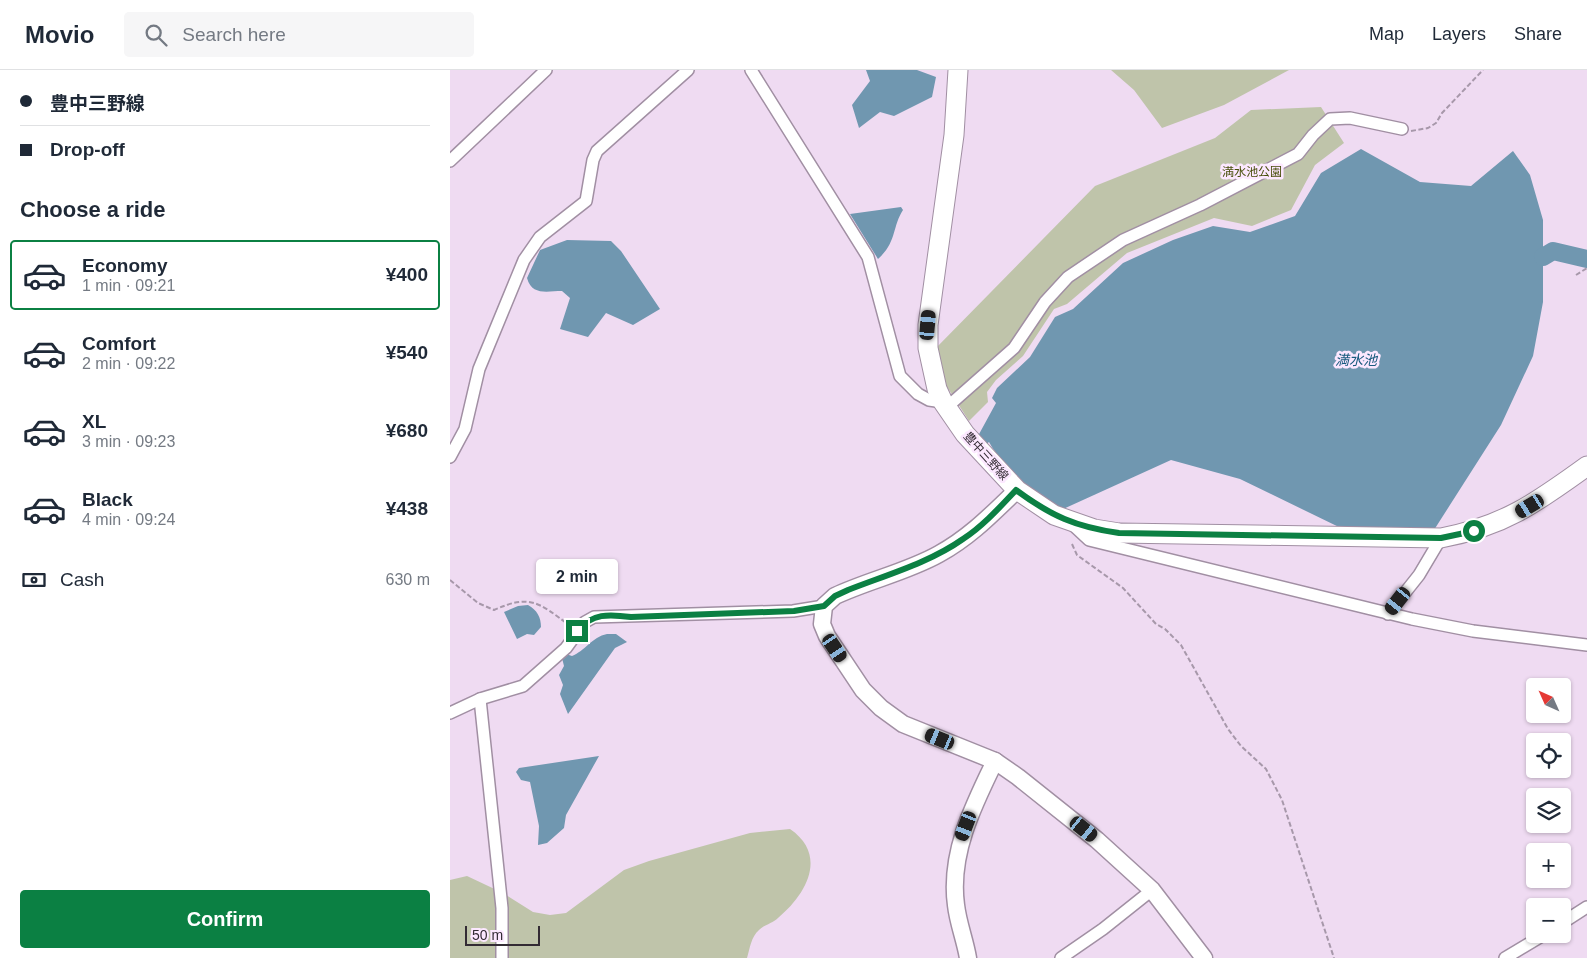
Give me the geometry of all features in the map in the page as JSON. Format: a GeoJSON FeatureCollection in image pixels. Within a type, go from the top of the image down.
{"type":"FeatureCollection","features":[{"type":"Feature","properties":{"kind":"main road","name":"豊中三野線"},"geometry":{"type":"LineString","coordinates":[[958,70],[954,135],[928,325],[931,367],[944,405],[971,441],[1016,490],[1054,516],[1071,523],[1119,533],[1441,538],[1471,532],[1503,521],[1539,500],[1587,466]]}},
{"type":"Feature","properties":{"kind":"street"},"geometry":{"type":"LineString","coordinates":[[450,160],[546,70]]}},
{"type":"Feature","properties":{"kind":"street"},"geometry":{"type":"LineString","coordinates":[[450,457],[465,429],[479,369],[524,260],[540,237],[586,201],[593,160],[597,151],[688,70]]}},
{"type":"Feature","properties":{"kind":"street"},"geometry":{"type":"LineString","coordinates":[[751,70],[868,258],[900,376],[918,394],[944,405],[1014,348],[1045,302],[1068,277],[1123,240],[1216,197],[1298,154],[1313,135],[1330,119],[1350,118],[1402,129]]}},
{"type":"Feature","properties":{"kind":"street"},"geometry":{"type":"LineString","coordinates":[[450,712],[480,699],[523,686],[566,648],[585,622],[594,617],[794,611],[824,606],[835,596],[848,590],[938,555],[964,539],[982,524],[1016,490]]}},
{"type":"Feature","properties":{"kind":"street"},"geometry":{"type":"LineString","coordinates":[[1071,523],[1088,540],[1155,558],[1208,567],[1388,614],[1473,632],[1587,645]]}},
{"type":"Feature","properties":{"kind":"street"},"geometry":{"type":"LineString","coordinates":[[1388,614],[1419,575],[1441,538]]}},
{"type":"Feature","properties":{"kind":"street"},"geometry":{"type":"LineString","coordinates":[[824,606],[822,624],[827,636],[863,690],[881,708],[903,724],[995,761],[1018,777],[1097,840],[1152,890],[1204,958]]}},
{"type":"Feature","properties":{"kind":"street"},"geometry":{"type":"LineString","coordinates":[[480,699],[502,908],[502,958]]}},
{"type":"Feature","properties":{"kind":"street"},"geometry":{"type":"LineString","coordinates":[[968,958],[956,905],[955,872],[961,840],[977,798],[995,761]]}},
{"type":"Feature","properties":{"kind":"street"},"geometry":{"type":"LineString","coordinates":[[1061,958],[1104,929],[1152,890]]}},
{"type":"Feature","properties":{"kind":"street"},"geometry":{"type":"LineString","coordinates":[[1571,917],[1587,907]]}},
{"type":"Feature","properties":{"kind":"street"},"geometry":{"type":"LineString","coordinates":[[1505,958],[1530,943]]}},
{"type":"Feature","properties":{"kind":"path"},"geometry":{"type":"LineString","coordinates":[[1402,129],[1414,131],[1428,128],[1436,123],[1442,112],[1483,70]]}},
{"type":"Feature","properties":{"kind":"path"},"geometry":{"type":"LineString","coordinates":[[1576,275],[1587,268]]}},
{"type":"Feature","properties":{"kind":"path"},"geometry":{"type":"LineString","coordinates":[[1072,544],[1077,555],[1123,588],[1156,624],[1165,629],[1181,645],[1228,729],[1241,746],[1266,769],[1282,800],[1334,958]]}},
{"type":"Feature","properties":{"kind":"path"},"geometry":{"type":"LineString","coordinates":[[450,580],[478,603],[494,610],[514,601],[525,600],[548,608],[577,631]]}},
{"type":"Feature","properties":{"kind":"green space"},"geometry":{"type":"Polygon","coordinates":[[[1111,70],[1289,70],[1224,105],[1162,128],[1134,90],[1111,70]]]}},
{"type":"Feature","properties":{"kind":"green space","name":"満水池公園"},"geometry":{"type":"Polygon","coordinates":[[[1321,107],[1344,143],[1315,165],[1291,210],[1252,226],[1214,218],[1127,253],[1067,304],[1054,309],[1023,356],[996,380],[987,392],[988,402],[969,421],[942,379],[935,349],[1095,186],[1215,138],[1251,110],[1321,107]]]}},
{"type":"Feature","properties":{"kind":"green space"},"geometry":{"type":"Polygon","coordinates":[[[790,829],[802,839],[811,862],[805,886],[797,898],[776,920],[756,933],[747,958],[450,958],[450,880],[467,876],[503,893],[533,912],[550,915],[566,913],[624,870],[649,861],[750,833],[790,829]]]}},
{"type":"Feature","properties":{"kind":"water"},"geometry":{"type":"Polygon","coordinates":[[[866,70],[917,70],[936,77],[932,97],[894,116],[880,112],[859,128],[852,105],[870,81],[866,70]]]}},
{"type":"Feature","properties":{"kind":"water","name":"満水池"},"geometry":{"type":"Polygon","coordinates":[[[1361,149],[1420,182],[1471,186],[1513,151],[1530,175],[1543,220],[1543,302],[1533,356],[1501,425],[1434,530],[1343,529],[1240,479],[1171,460],[1061,510],[1020,481],[1003,463],[989,442],[984,446],[978,436],[996,403],[992,398],[997,388],[1030,357],[1055,317],[1073,309],[1123,263],[1173,240],[1213,226],[1250,232],[1295,216],[1321,173],[1361,149]]]}},
{"type":"Feature","properties":{"kind":"water"},"geometry":{"type":"Polygon","coordinates":[[[901,207],[903,210],[891,241],[878,259],[850,214],[901,207]]]}},
{"type":"Feature","properties":{"kind":"water"},"geometry":{"type":"Polygon","coordinates":[[[567,240],[611,241],[621,251],[660,309],[633,325],[606,313],[588,337],[560,329],[570,298],[562,291],[546,292],[536,290],[529,284],[527,278],[540,250],[567,240]]]}},
{"type":"Feature","properties":{"kind":"water"},"geometry":{"type":"Polygon","coordinates":[[[528,605],[538,614],[541,627],[534,635],[527,634],[517,639],[504,612],[518,606],[528,605]]]}},
{"type":"Feature","properties":{"kind":"water"},"geometry":{"type":"Polygon","coordinates":[[[607,634],[616,634],[627,642],[615,648],[568,714],[560,694],[563,685],[559,675],[564,666],[562,658],[566,654],[572,656],[577,654],[597,638],[607,634]]]}},
{"type":"Feature","properties":{"kind":"water"},"geometry":{"type":"Polygon","coordinates":[[[599,756],[566,815],[564,828],[547,843],[538,845],[539,826],[530,782],[521,780],[516,772],[519,768],[599,756]]]}},
{"type":"Feature","properties":{"kind":"waterway"},"geometry":{"type":"LineString","coordinates":[[1543,257],[1553,251],[1587,259]]}},
{"type":"Feature","properties":{"kind":"route"},"geometry":{"type":"LineString","coordinates":[[577,631],[585,622],[594,617],[612,615],[631,617],[794,611],[824,606],[835,596],[848,590],[938,555],[964,539],[982,524],[1016,490],[1054,516],[1071,523],[1119,533],[1441,538],[1474,531]]}}]}
